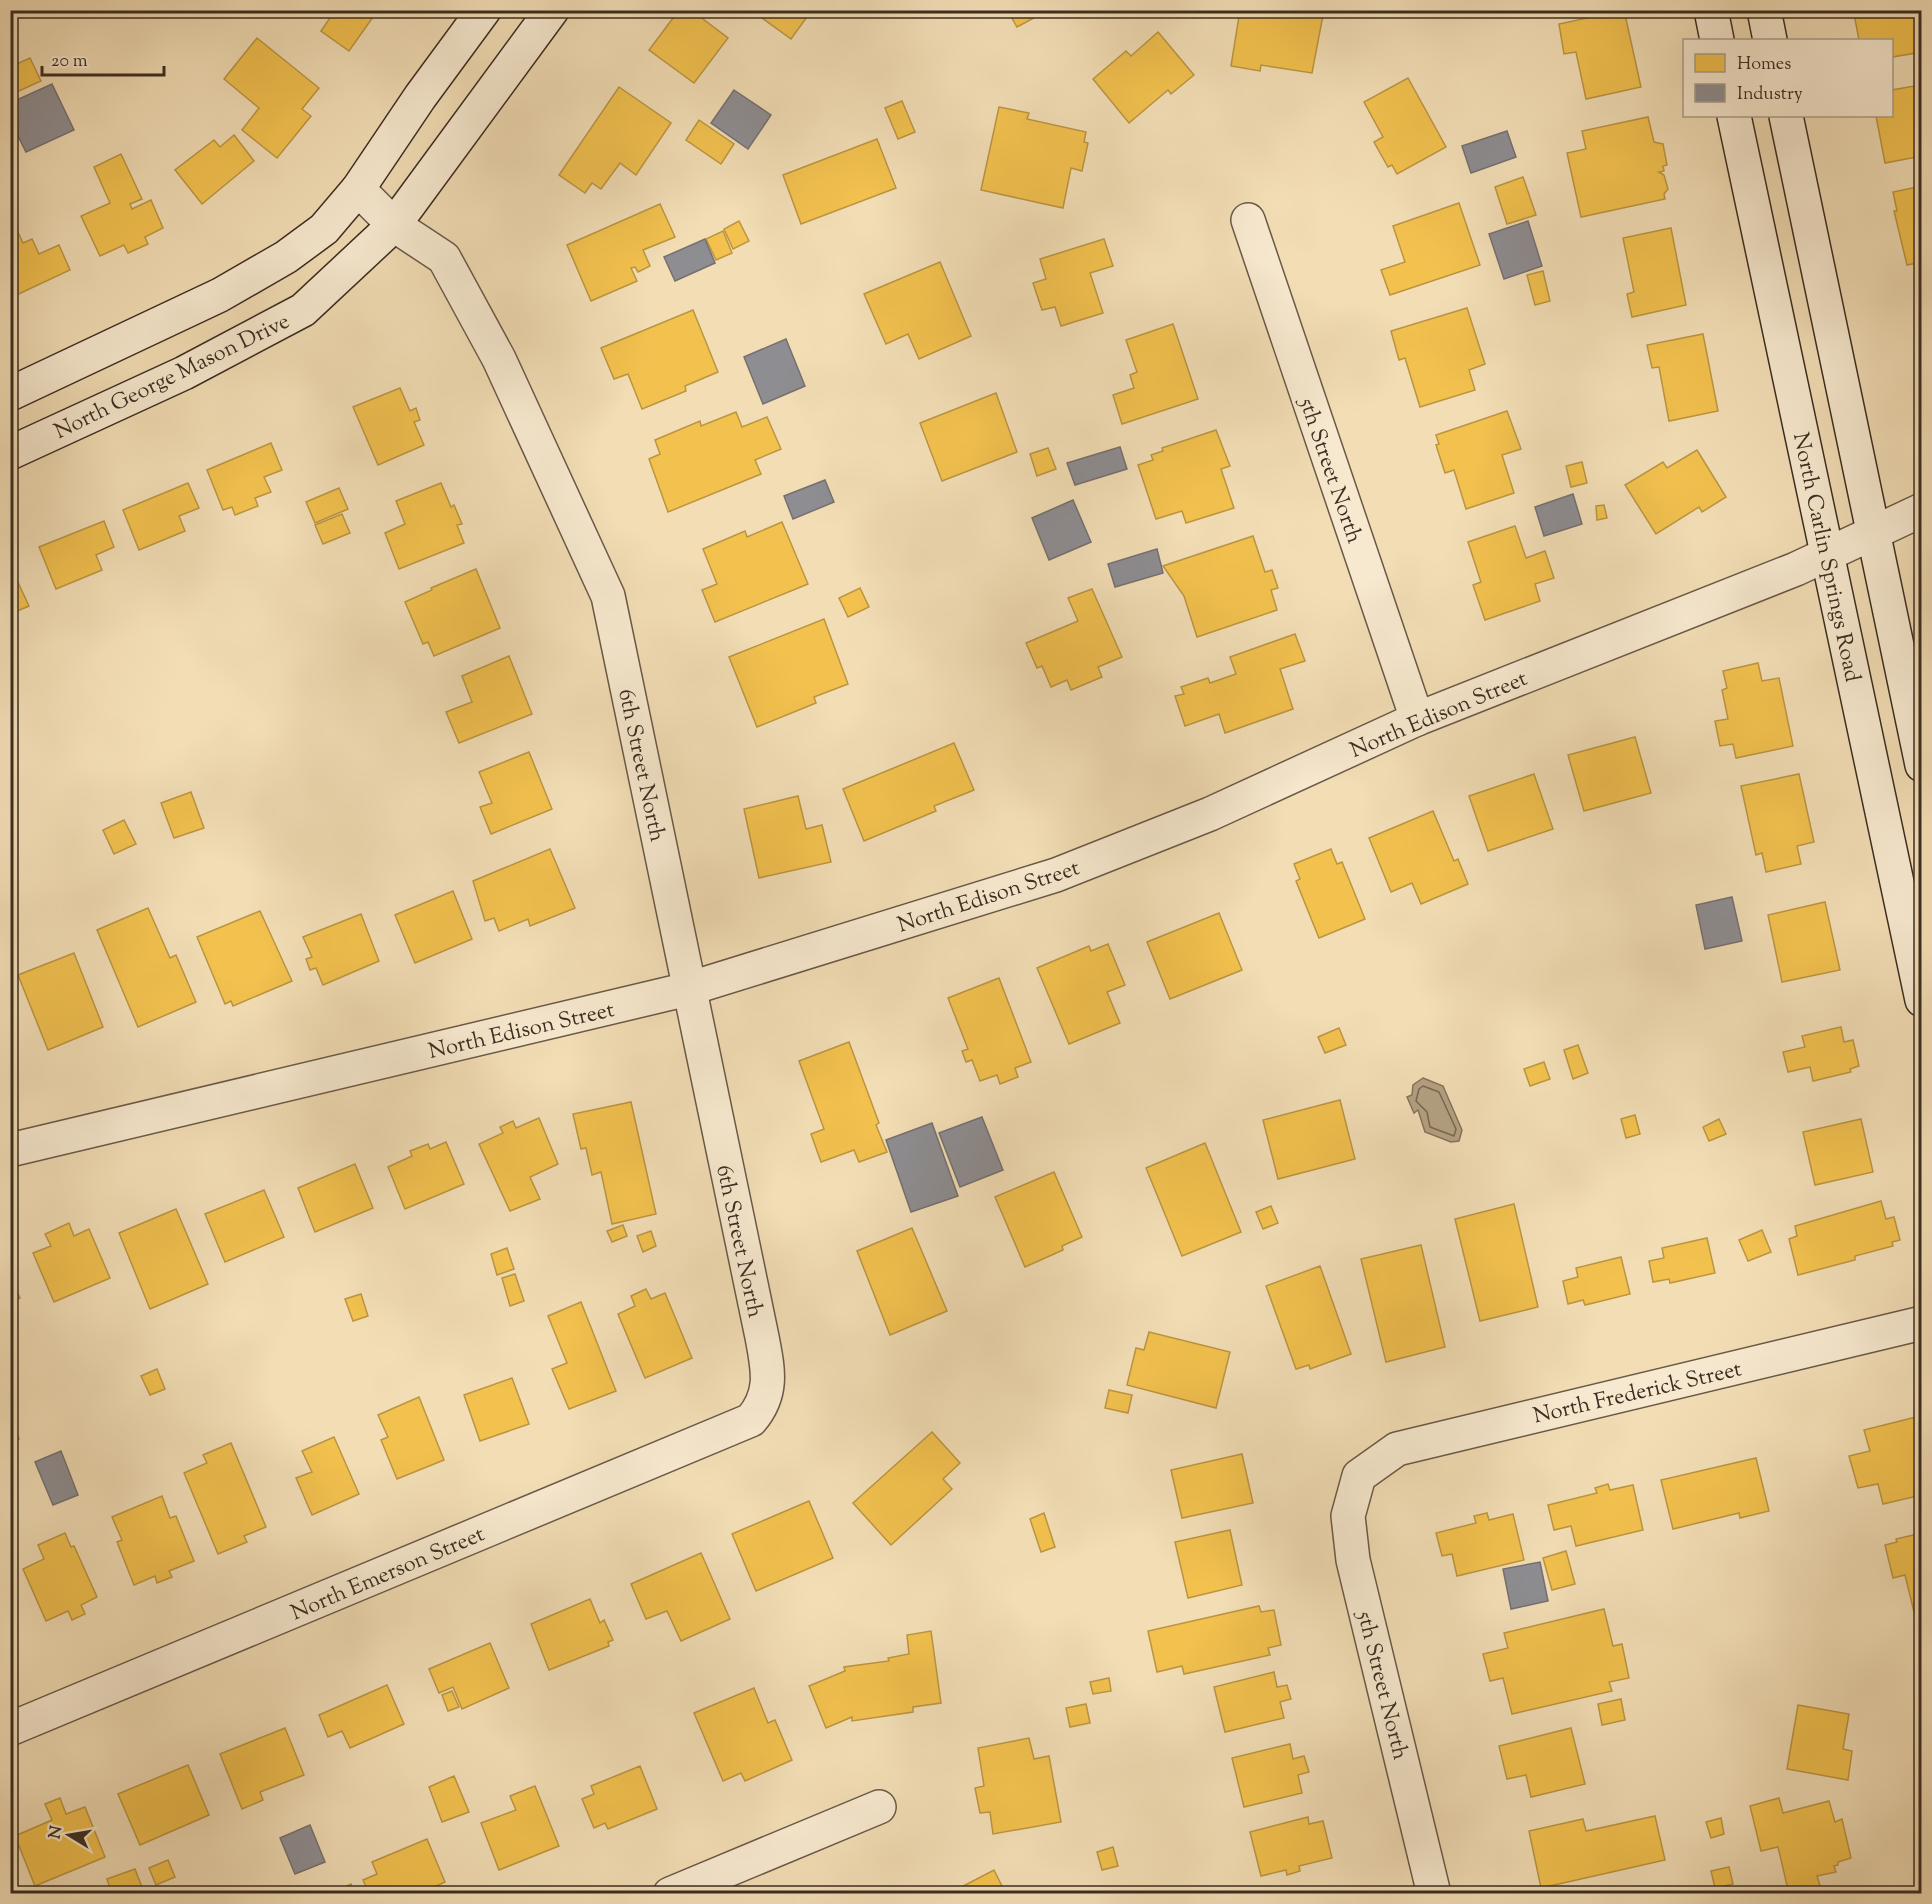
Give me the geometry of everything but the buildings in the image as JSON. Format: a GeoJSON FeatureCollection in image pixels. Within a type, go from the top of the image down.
{"type":"FeatureCollection","features":[{"type":"Feature","properties":{"kind":"street"},"geometry":{"type":"LineString","coordinates":[[10,394],[220,295],[286,257],[324,229],[358,189],[420,97],[484,10]]}},
{"type":"Feature","properties":{"kind":"street","name":"North George Mason Drive"},"geometry":{"type":"LineString","coordinates":[[10,453],[184,373],[303,310],[394,225],[552,10]]}},
{"type":"Feature","properties":{"kind":"street"},"geometry":{"type":"LineString","coordinates":[[1711,10],[1717,39]]}},
{"type":"Feature","properties":{"kind":"street"},"geometry":{"type":"LineString","coordinates":[[1764,10],[1770,39]]}},
{"type":"Feature","properties":{"kind":"street","name":"North Carlin Springs Road"},"geometry":{"type":"LineString","coordinates":[[1734,117],[1922,1000]]}},
{"type":"Feature","properties":{"kind":"street"},"geometry":{"type":"LineString","coordinates":[[1786,117],[1864,479],[1873,533],[1922,765]]}},
{"type":"Feature","properties":{"kind":"street","name":"6th Street North"},"geometry":{"type":"LineString","coordinates":[[358,189],[394,225],[444,258],[499,359],[608,596],[770,1378],[760,1409]]}},
{"type":"Feature","properties":{"kind":"street","name":"5th Street North"},"geometry":{"type":"LineString","coordinates":[[1248,220],[1417,719]]}},
{"type":"Feature","properties":{"kind":"street","name":"North Edison Street"},"geometry":{"type":"LineString","coordinates":[[10,1150],[688,989],[1056,875],[1210,814],[1417,719],[1827,555],[1922,510]]}},
{"type":"Feature","properties":{"kind":"street","name":"North Frederick Street"},"geometry":{"type":"LineString","coordinates":[[1359,1476],[1397,1449],[1922,1323]]}},
{"type":"Feature","properties":{"kind":"street","name":"North Emerson Street"},"geometry":{"type":"LineString","coordinates":[[10,1729],[751,1420],[760,1409]]}},
{"type":"Feature","properties":{"kind":"street","name":"5th Street North"},"geometry":{"type":"LineString","coordinates":[[1359,1476],[1348,1516],[1353,1560],[1434,1893]]}},
{"type":"Feature","properties":{"kind":"street"},"geometry":{"type":"LineString","coordinates":[[670,1893],[879,1807]]}},
{"type":"Feature","properties":{"kind":"water"},"geometry":{"type":"Polygon","coordinates":[[[1423,1078],[1443,1086],[1462,1130],[1459,1141],[1451,1142],[1425,1132],[1418,1110],[1414,1113],[1407,1097],[1412,1095],[1413,1085],[1423,1078]]]}}]}
